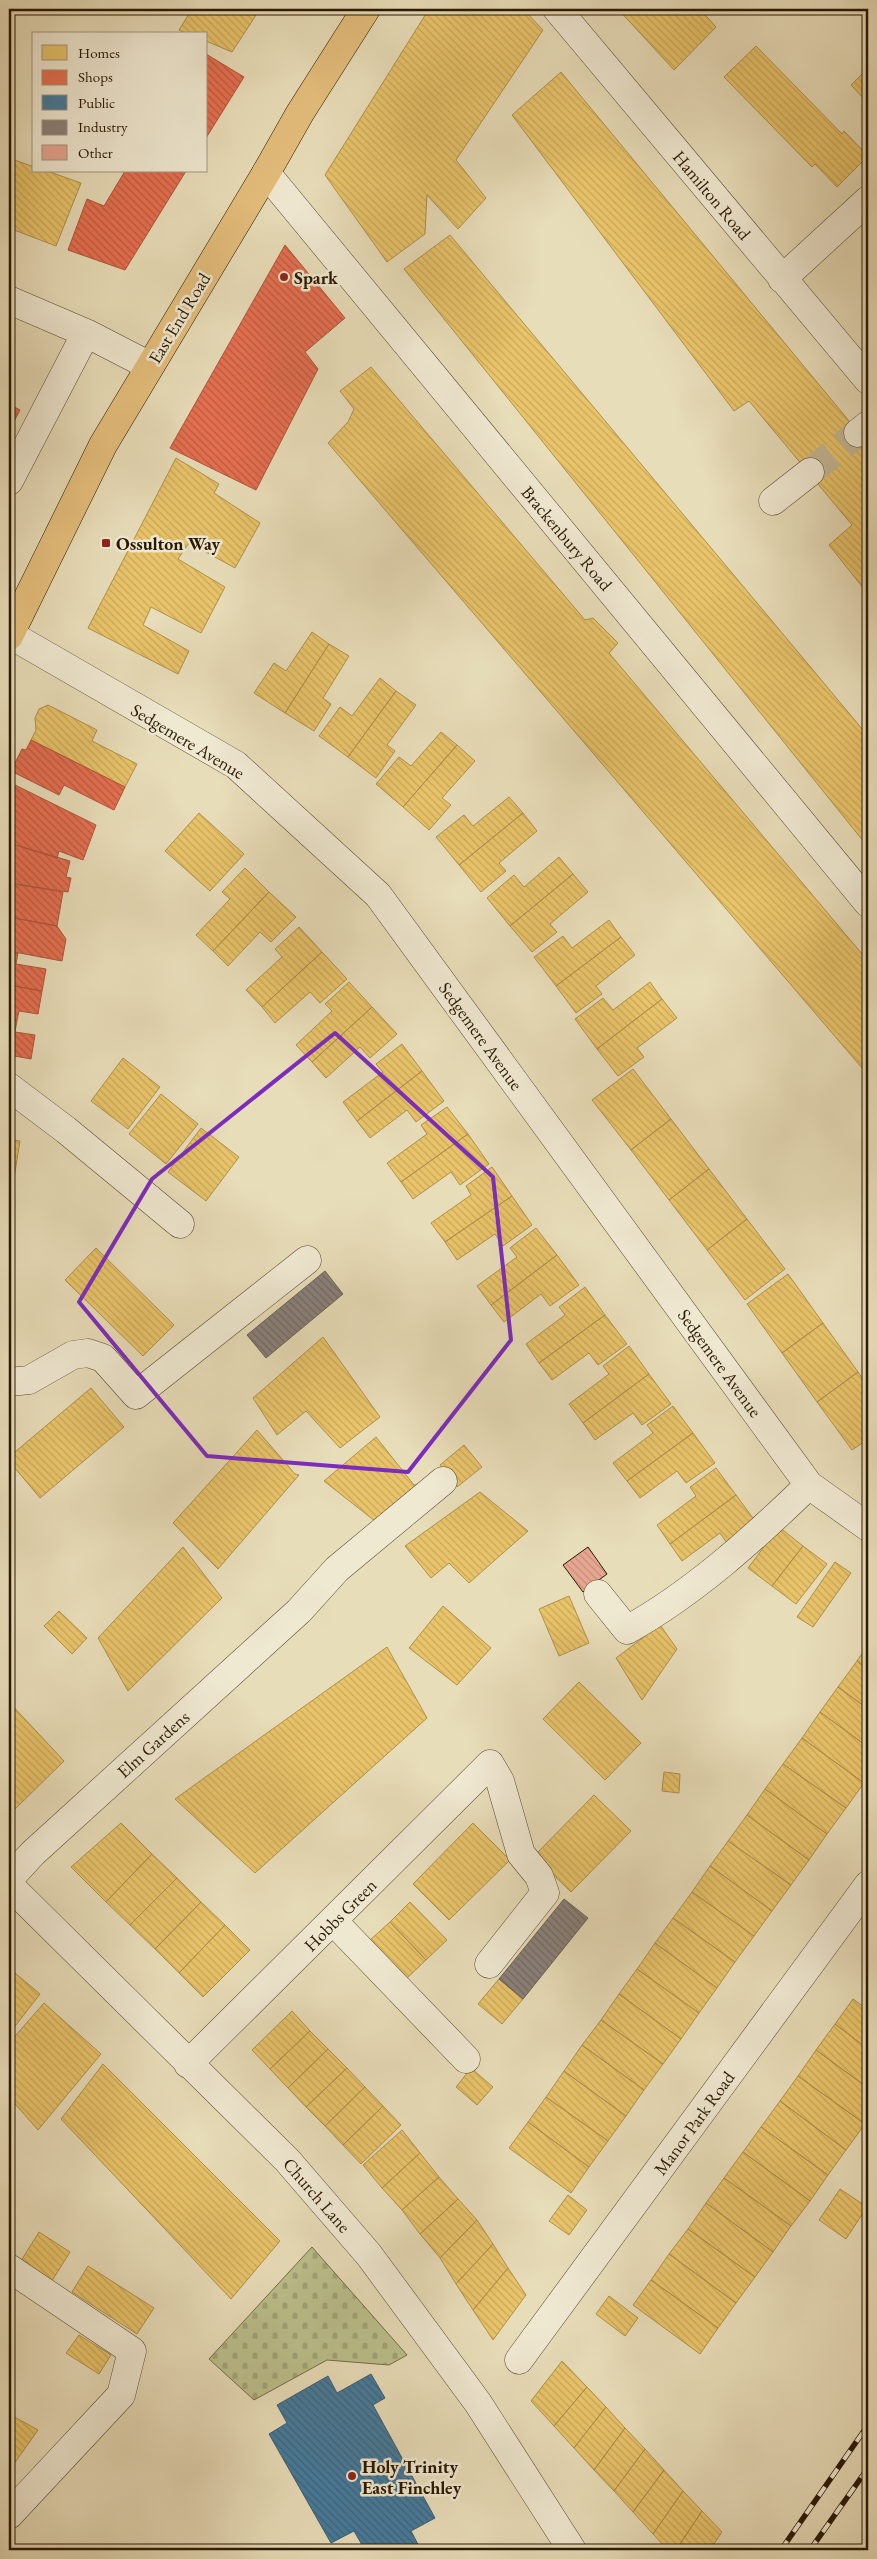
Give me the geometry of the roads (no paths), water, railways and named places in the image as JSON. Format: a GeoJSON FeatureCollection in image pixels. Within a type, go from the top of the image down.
{"type":"FeatureCollection","features":[{"type":"Feature","properties":{"kind":"main road","name":"East End Road"},"geometry":{"type":"LineString","coordinates":[[9,635],[102,445],[266,173],[300,113],[366,9]]}},
{"type":"Feature","properties":{"kind":"street","name":"Hamilton Road"},"geometry":{"type":"LineString","coordinates":[[557,9],[868,380]]}},
{"type":"Feature","properties":{"kind":"street","name":"Brackenbury Road"},"geometry":{"type":"LineString","coordinates":[[266,173],[868,903]]}},
{"type":"Feature","properties":{"kind":"street"},"geometry":{"type":"LineString","coordinates":[[782,279],[868,200]]}},
{"type":"Feature","properties":{"kind":"street"},"geometry":{"type":"LineString","coordinates":[[9,300],[86,333],[150,366]]}},
{"type":"Feature","properties":{"kind":"street"},"geometry":{"type":"LineString","coordinates":[[9,481],[86,333]]}},
{"type":"Feature","properties":{"kind":"street"},"geometry":{"type":"LineString","coordinates":[[773,501],[810,472]]}},
{"type":"Feature","properties":{"kind":"street","name":"Sedgemere Avenue"},"geometry":{"type":"LineString","coordinates":[[9,635],[236,766],[378,895],[809,1485],[868,1527]]}},
{"type":"Feature","properties":{"kind":"street"},"geometry":{"type":"LineString","coordinates":[[9,1087],[66,1130],[180,1224]]}},
{"type":"Feature","properties":{"kind":"street"},"geometry":{"type":"LineString","coordinates":[[9,1382],[29,1380],[73,1355],[88,1353],[102,1358],[136,1395],[307,1260]]}},
{"type":"Feature","properties":{"kind":"street","name":"Elm Gardens"},"geometry":{"type":"LineString","coordinates":[[9,1879],[33,1853],[299,1611],[338,1569],[443,1482]]}},
{"type":"Feature","properties":{"kind":"street"},"geometry":{"type":"LineString","coordinates":[[598,1594],[627,1630],[647,1618],[748,1544],[809,1485]]}},
{"type":"Feature","properties":{"kind":"street","name":"Hobbs Green"},"geometry":{"type":"LineString","coordinates":[[188,2064],[334,1922],[490,1764],[500,1781],[521,1854],[539,1876],[545,1893],[489,1964]]}},
{"type":"Feature","properties":{"kind":"street","name":"Church Lane"},"geometry":{"type":"LineString","coordinates":[[9,1885],[287,2160],[323,2199],[487,2396],[560,2544]]}},
{"type":"Feature","properties":{"kind":"street","name":"Manor Park Road"},"geometry":{"type":"LineString","coordinates":[[519,2360],[868,1885]]}},
{"type":"Feature","properties":{"kind":"street"},"geometry":{"type":"LineString","coordinates":[[334,1922],[466,2059]]}},
{"type":"Feature","properties":{"kind":"street"},"geometry":{"type":"LineString","coordinates":[[9,2268],[132,2351],[121,2395],[9,2515]]}},
{"type":"Feature","properties":{"kind":"tunnel"},"geometry":{"type":"LineString","coordinates":[[810,472],[858,433]]}},
{"type":"Feature","properties":{"kind":"railway"},"geometry":{"type":"LineString","coordinates":[[781,2550],[868,2425]]}},
{"type":"Feature","properties":{"kind":"railway"},"geometry":{"type":"LineString","coordinates":[[810,2550],[868,2468]]}},
{"type":"Feature","properties":{"kind":"place","name":"Spark"},"geometry":{"type":"Point","coordinates":[284,277]}},
{"type":"Feature","properties":{"kind":"place","name":"Ossulton Way"},"geometry":{"type":"Point","coordinates":[106,543]}},
{"type":"Feature","properties":{"kind":"place","name":"Holy Trinity East Finchley"},"geometry":{"type":"Point","coordinates":[352,2476]}}]}
